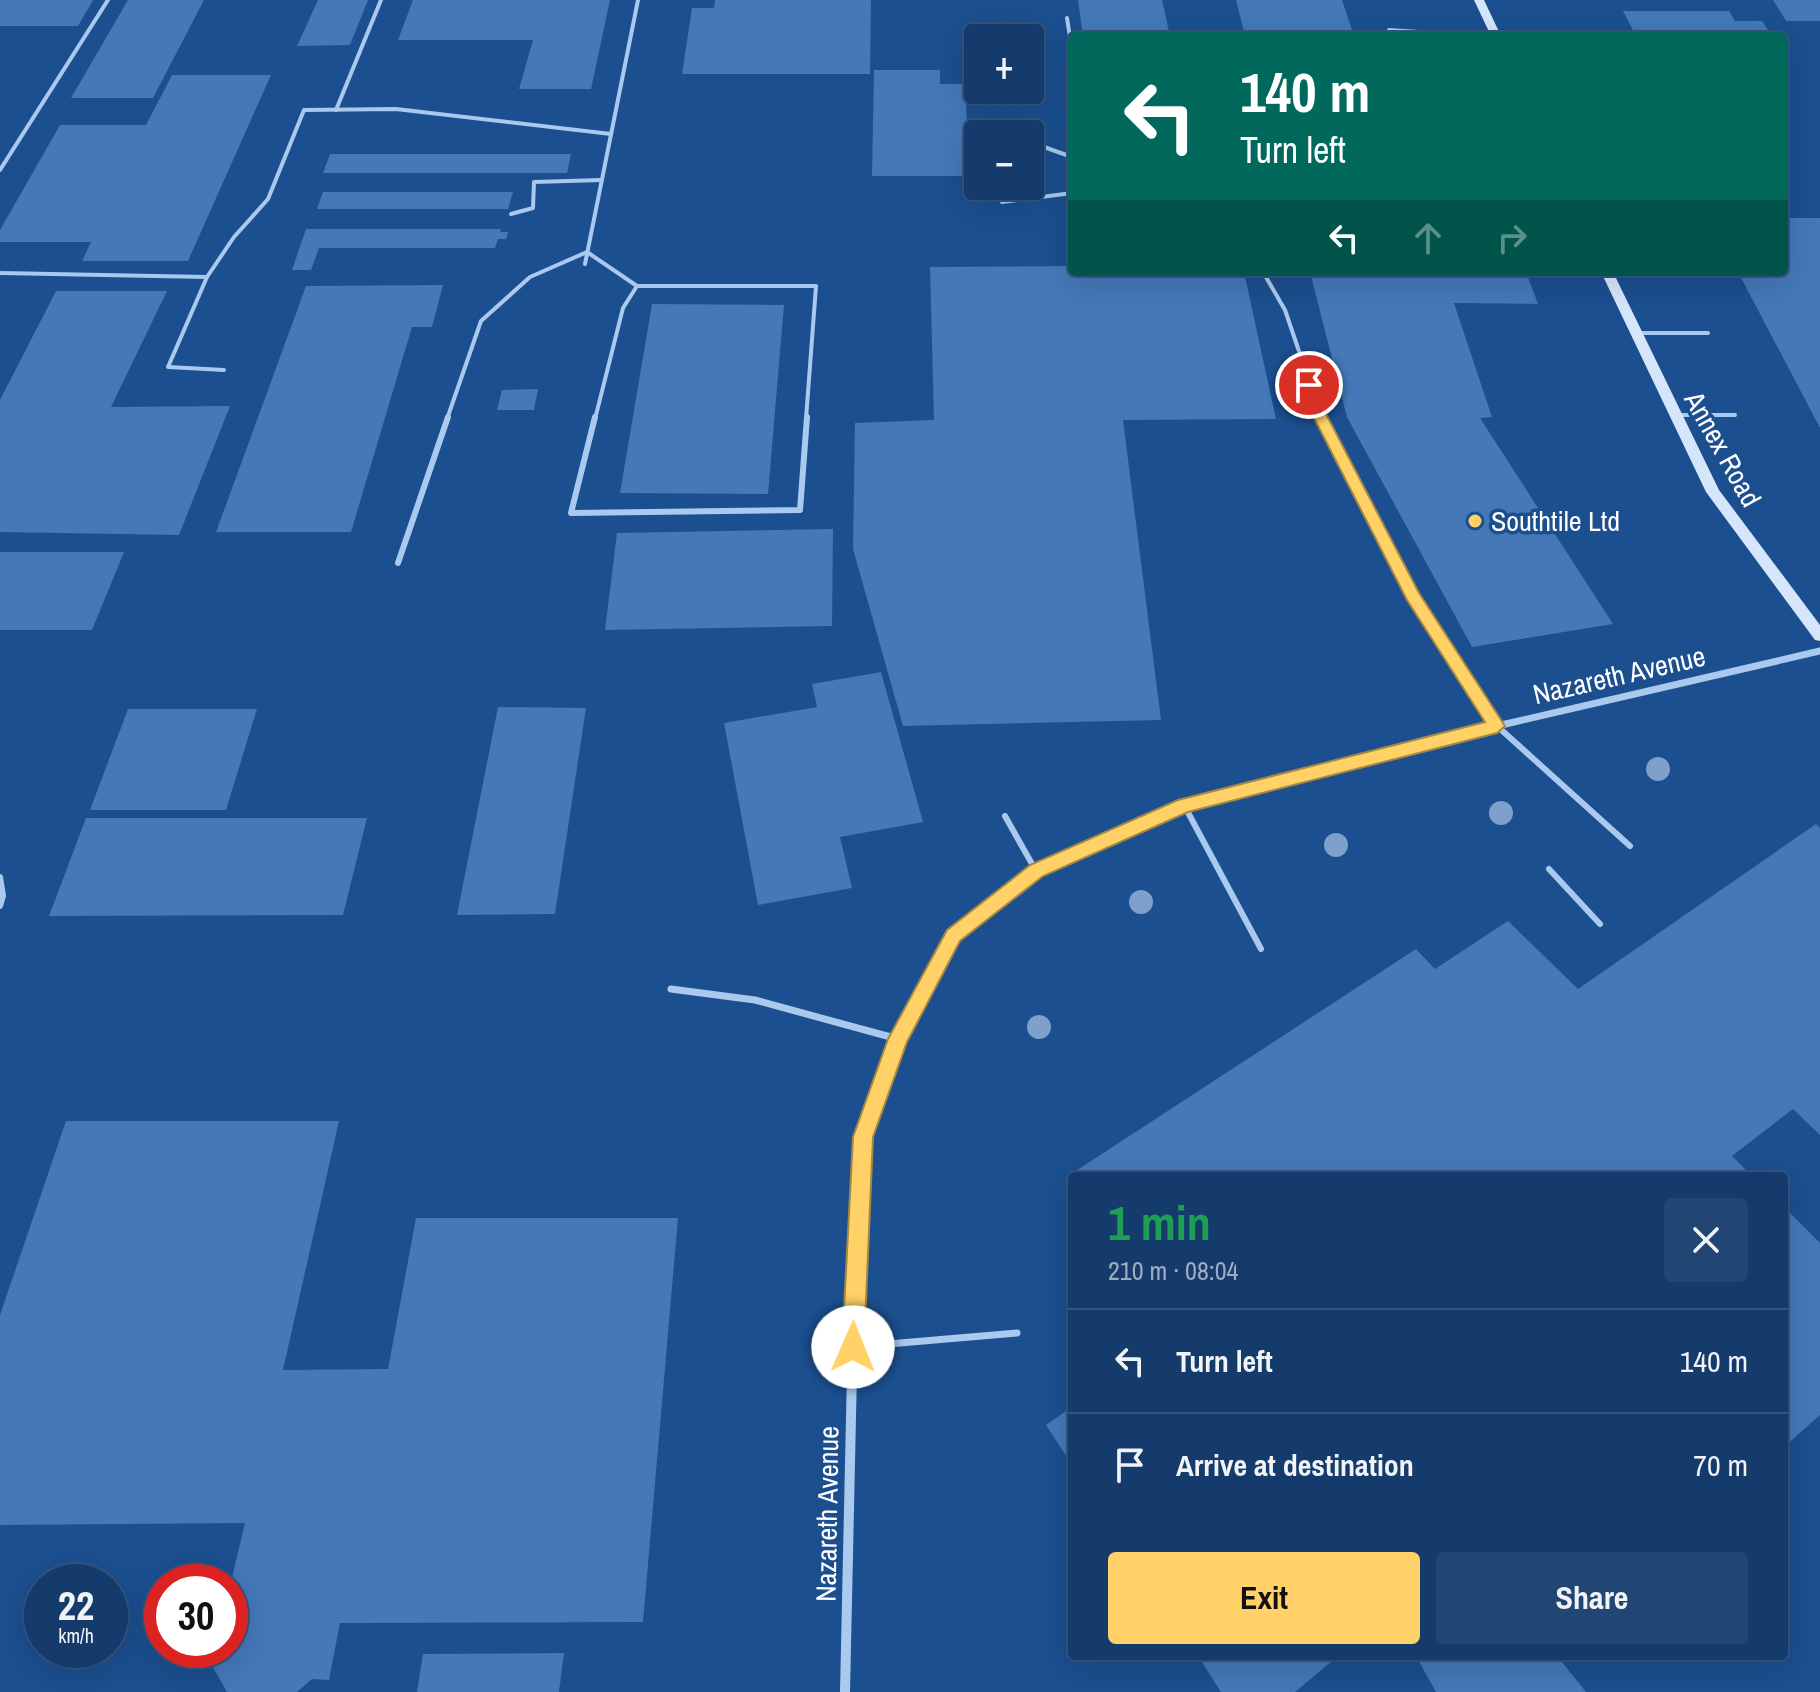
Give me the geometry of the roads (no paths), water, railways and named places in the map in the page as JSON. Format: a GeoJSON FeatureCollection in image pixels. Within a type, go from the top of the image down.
{"type":"FeatureCollection","features":[{"type":"Feature","properties":{"kind":"street"},"geometry":{"type":"LineString","coordinates":[[1479,0],[1494,32]]}},
{"type":"Feature","properties":{"kind":"street","name":"Annex Road"},"geometry":{"type":"LineString","coordinates":[[1609,276],[1713,492],[1820,636]]}},
{"type":"Feature","properties":{"kind":"street","name":"Nazareth Avenue"},"geometry":{"type":"LineString","coordinates":[[845,1692],[853,1347],[863,1137],[898,1039],[953,935],[1036,871],[1184,805],[1497,726],[1820,651]]}},
{"type":"Feature","properties":{"kind":"lane"},"geometry":{"type":"LineString","coordinates":[[0,170],[108,0]]}},
{"type":"Feature","properties":{"kind":"lane"},"geometry":{"type":"LineString","coordinates":[[336,110],[381,0]]}},
{"type":"Feature","properties":{"kind":"lane"},"geometry":{"type":"LineString","coordinates":[[585,264],[638,0]]}},
{"type":"Feature","properties":{"kind":"lane"},"geometry":{"type":"LineString","coordinates":[[1067,18],[1069,32]]}},
{"type":"Feature","properties":{"kind":"lane"},"geometry":{"type":"LineString","coordinates":[[1389,30],[1419,32]]}},
{"type":"Feature","properties":{"kind":"lane"},"geometry":{"type":"LineString","coordinates":[[224,370],[168,367],[207,277],[234,237],[268,199],[304,110],[396,109],[611,134]]}},
{"type":"Feature","properties":{"kind":"lane"},"geometry":{"type":"LineString","coordinates":[[1044,147],[1068,156]]}},
{"type":"Feature","properties":{"kind":"lane"},"geometry":{"type":"LineString","coordinates":[[511,214],[533,208],[534,182],[602,180]]}},
{"type":"Feature","properties":{"kind":"lane"},"geometry":{"type":"LineString","coordinates":[[1002,202],[1068,194]]}},
{"type":"Feature","properties":{"kind":"lane"},"geometry":{"type":"LineString","coordinates":[[587,252],[637,286],[816,286],[800,510],[571,513],[623,308],[637,286]]}},
{"type":"Feature","properties":{"kind":"lane"},"geometry":{"type":"LineString","coordinates":[[398,563],[481,321],[530,277],[587,252]]}},
{"type":"Feature","properties":{"kind":"lane"},"geometry":{"type":"LineString","coordinates":[[0,273],[207,277]]}},
{"type":"Feature","properties":{"kind":"lane"},"geometry":{"type":"LineString","coordinates":[[1265,276],[1285,310],[1317,410],[1405,583],[1497,726],[1630,846]]}},
{"type":"Feature","properties":{"kind":"lane"},"geometry":{"type":"LineString","coordinates":[[1637,333],[1708,333]]}},
{"type":"Feature","properties":{"kind":"lane"},"geometry":{"type":"LineString","coordinates":[[1675,415],[1735,415]]}},
{"type":"Feature","properties":{"kind":"lane"},"geometry":{"type":"LineString","coordinates":[[1184,805],[1261,949]]}},
{"type":"Feature","properties":{"kind":"lane"},"geometry":{"type":"LineString","coordinates":[[1005,816],[1036,871]]}},
{"type":"Feature","properties":{"kind":"lane"},"geometry":{"type":"LineString","coordinates":[[1549,869],[1600,924]]}},
{"type":"Feature","properties":{"kind":"lane"},"geometry":{"type":"LineString","coordinates":[[0,877],[0,906]]}},
{"type":"Feature","properties":{"kind":"lane"},"geometry":{"type":"LineString","coordinates":[[671,989],[690,989],[898,1039]]}},
{"type":"Feature","properties":{"kind":"lane"},"geometry":{"type":"LineString","coordinates":[[853,1347],[1017,1333]]}},
{"type":"Feature","properties":{"kind":"place","name":"Southtile Ltd"},"geometry":{"type":"Point","coordinates":[1475,521]}}]}
